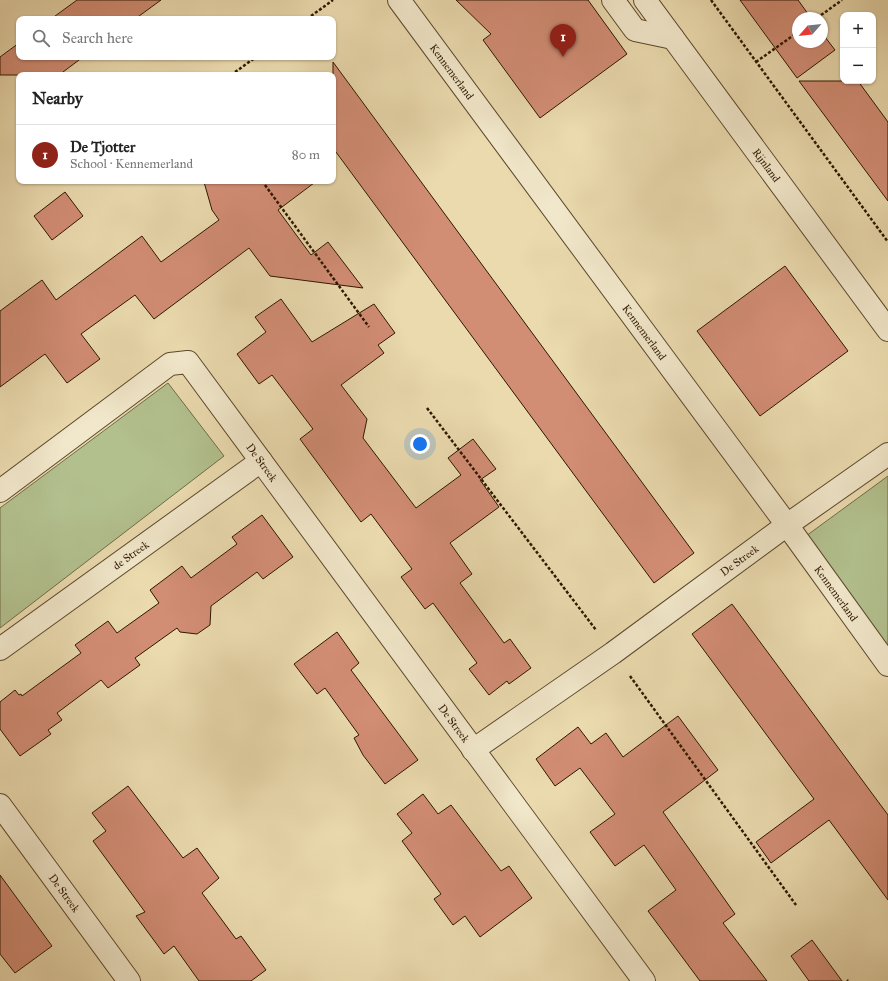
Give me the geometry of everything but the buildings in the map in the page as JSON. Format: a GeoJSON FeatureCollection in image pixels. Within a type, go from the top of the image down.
{"type":"FeatureCollection","features":[{"type":"Feature","properties":{"kind":"street","name":"Kennemerland"},"geometry":{"type":"LineString","coordinates":[[399,0],[787,525],[888,665]]}},
{"type":"Feature","properties":{"kind":"street"},"geometry":{"type":"LineString","coordinates":[[613,0],[635,30],[673,38]]}},
{"type":"Feature","properties":{"kind":"street","name":"Rijnland"},"geometry":{"type":"LineString","coordinates":[[645,0],[888,330]]}},
{"type":"Feature","properties":{"kind":"street","name":"De Streek"},"geometry":{"type":"LineString","coordinates":[[0,491],[170,364],[188,362],[472,750],[644,981]]}},
{"type":"Feature","properties":{"kind":"street","name":"De Streek"},"geometry":{"type":"LineString","coordinates":[[472,750],[613,653],[787,525],[888,454]]}},
{"type":"Feature","properties":{"kind":"street","name":"de Streek"},"geometry":{"type":"LineString","coordinates":[[0,649],[261,461]]}},
{"type":"Feature","properties":{"kind":"street","name":"De Streek"},"geometry":{"type":"LineString","coordinates":[[0,805],[129,981]]}},
{"type":"Feature","properties":{"kind":"path"},"geometry":{"type":"LineString","coordinates":[[311,16],[333,0]]}},
{"type":"Feature","properties":{"kind":"path"},"geometry":{"type":"LineString","coordinates":[[710,0],[888,242]]}},
{"type":"Feature","properties":{"kind":"path"},"geometry":{"type":"LineString","coordinates":[[825,12],[842,0]]}},
{"type":"Feature","properties":{"kind":"path"},"geometry":{"type":"LineString","coordinates":[[756,62],[792,36]]}},
{"type":"Feature","properties":{"kind":"path"},"geometry":{"type":"LineString","coordinates":[[235,72],[252,60]]}},
{"type":"Feature","properties":{"kind":"path"},"geometry":{"type":"LineString","coordinates":[[264,184],[369,327]]}},
{"type":"Feature","properties":{"kind":"green space"},"geometry":{"type":"Polygon","coordinates":[[[168,383],[224,456],[0,628],[0,508],[168,383]]]}},
{"type":"Feature","properties":{"kind":"green space"},"geometry":{"type":"Polygon","coordinates":[[[888,476],[888,647],[806,536],[888,476]]]}},
{"type":"Feature","properties":{"kind":"place","name":"De Tjotter"},"geometry":{"type":"Point","coordinates":[563,57]}}]}
